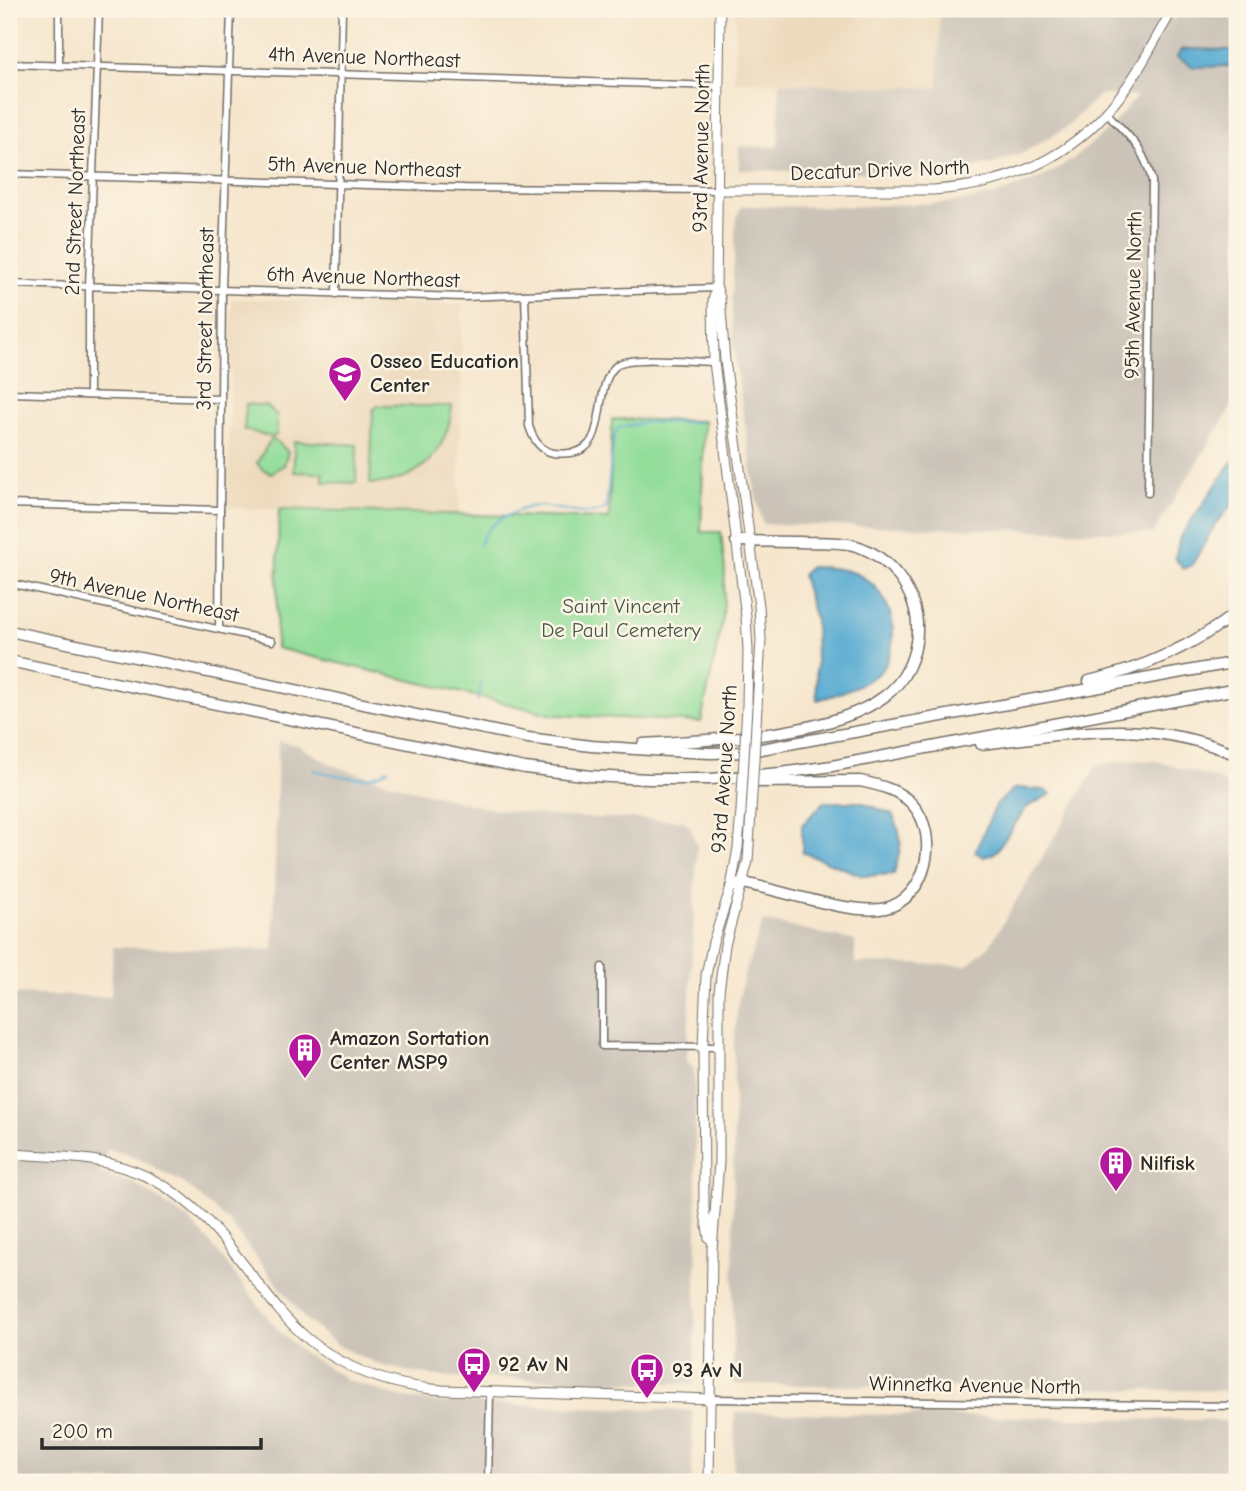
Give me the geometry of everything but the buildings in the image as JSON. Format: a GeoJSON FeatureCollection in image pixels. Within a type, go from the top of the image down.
{"type":"FeatureCollection","features":[{"type":"Feature","properties":{"kind":"highway"},"geometry":{"type":"LineString","coordinates":[[592,746],[722,740],[830,722],[884,697],[898,684],[914,656],[918,623],[913,600],[902,580],[887,563],[853,545],[736,541]]}},
{"type":"Feature","properties":{"kind":"highway"},"geometry":{"type":"LineString","coordinates":[[969,711],[1098,680],[1132,669],[1200,637],[1237,612]]}},
{"type":"Feature","properties":{"kind":"highway"},"geometry":{"type":"LineString","coordinates":[[9,631],[514,736],[592,746],[710,753],[744,752],[1237,662]]}},
{"type":"Feature","properties":{"kind":"highway"},"geometry":{"type":"LineString","coordinates":[[9,661],[525,768],[591,776],[649,779],[711,779],[756,783],[860,781],[900,794],[913,805],[922,820],[927,837],[927,857],[920,880],[897,905],[868,911],[743,883],[731,887]]}},
{"type":"Feature","properties":{"kind":"highway"},"geometry":{"type":"LineString","coordinates":[[711,779],[807,769],[1237,689]]}},
{"type":"Feature","properties":{"kind":"highway"},"geometry":{"type":"LineString","coordinates":[[919,749],[1124,730],[1181,736],[1237,755]]}},
{"type":"Feature","properties":{"kind":"street"},"geometry":{"type":"LineString","coordinates":[[59,9],[59,66]]}},
{"type":"Feature","properties":{"kind":"street","name":"2nd Street Northeast"},"geometry":{"type":"LineString","coordinates":[[89,396],[89,286],[99,9]]}},
{"type":"Feature","properties":{"kind":"street","name":"3rd Street Northeast"},"geometry":{"type":"LineString","coordinates":[[219,629],[222,290],[231,9]]}},
{"type":"Feature","properties":{"kind":"street"},"geometry":{"type":"LineString","coordinates":[[336,293],[342,9]]}},
{"type":"Feature","properties":{"kind":"street","name":"93rd Avenue North"},"geometry":{"type":"LineString","coordinates":[[712,1250],[704,1208],[703,1047],[706,975],[713,942],[731,887],[738,848],[748,650],[714,362],[720,9]]}},
{"type":"Feature","properties":{"kind":"street","name":"Decatur Drive North"},"geometry":{"type":"LineString","coordinates":[[718,190],[933,190],[989,183],[1012,177],[1040,164],[1084,134],[1106,112],[1131,80],[1173,9]]}},
{"type":"Feature","properties":{"kind":"street","name":"4th Avenue Northeast"},"geometry":{"type":"LineString","coordinates":[[9,64],[719,86]]}},
{"type":"Feature","properties":{"kind":"street","name":"95th Avenue North"},"geometry":{"type":"LineString","coordinates":[[1106,112],[1133,140],[1146,159],[1152,181],[1148,493]]}},
{"type":"Feature","properties":{"kind":"street","name":"5th Avenue Northeast"},"geometry":{"type":"LineString","coordinates":[[9,174],[464,188],[718,190]]}},
{"type":"Feature","properties":{"kind":"street","name":"6th Avenue Northeast"},"geometry":{"type":"LineString","coordinates":[[9,284],[464,297],[716,288]]}},
{"type":"Feature","properties":{"kind":"street","name":"93rd Avenue North"},"geometry":{"type":"LineString","coordinates":[[709,1482],[712,1250],[719,1161],[719,992],[728,934],[748,860],[760,628],[751,541],[725,361],[720,298],[716,288]]}},
{"type":"Feature","properties":{"kind":"street"},"geometry":{"type":"LineString","coordinates":[[524,295],[529,426],[535,441],[548,451],[574,453],[588,445],[596,430],[604,386],[618,364],[634,360],[714,362]]}},
{"type":"Feature","properties":{"kind":"street"},"geometry":{"type":"LineString","coordinates":[[9,393],[221,399]]}},
{"type":"Feature","properties":{"kind":"street"},"geometry":{"type":"LineString","coordinates":[[9,504],[220,510]]}},
{"type":"Feature","properties":{"kind":"street","name":"9th Avenue Northeast"},"geometry":{"type":"LineString","coordinates":[[9,583],[272,641]]}},
{"type":"Feature","properties":{"kind":"street"},"geometry":{"type":"LineString","coordinates":[[602,967],[602,1046],[718,1047]]}},
{"type":"Feature","properties":{"kind":"street"},"geometry":{"type":"LineString","coordinates":[[10,1154],[93,1159],[129,1169],[172,1191],[210,1221],[289,1322],[326,1354],[384,1380],[418,1388],[712,1399]]}},
{"type":"Feature","properties":{"kind":"street"},"geometry":{"type":"LineString","coordinates":[[488,1482],[490,1392]]}},
{"type":"Feature","properties":{"kind":"street","name":"Winnetka Avenue North"},"geometry":{"type":"LineString","coordinates":[[712,1399],[1237,1406]]}},
{"type":"Feature","properties":{"kind":"shaded area"},"geometry":{"type":"Polygon","coordinates":[[[736,9],[940,9],[939,88],[734,81],[736,9]]]}},
{"type":"Feature","properties":{"kind":"shaded area"},"geometry":{"type":"Polygon","coordinates":[[[940,9],[1156,9],[1174,20],[1181,9],[1237,9],[1237,398],[1153,533],[763,524],[756,497],[733,345],[732,299],[736,220],[740,208],[948,203],[992,196],[1042,178],[1073,159],[1108,130],[1137,96],[1099,95],[1067,127],[1023,153],[993,164],[958,171],[911,173],[739,170],[739,146],[778,147],[780,83],[938,88],[940,9]]]}},
{"type":"Feature","properties":{"kind":"shaded area","name":"Osseo Education Center"},"geometry":{"type":"Polygon","coordinates":[[[232,299],[462,305],[459,514],[228,508],[232,299]]]}},
{"type":"Feature","properties":{"kind":"shaded area"},"geometry":{"type":"Polygon","coordinates":[[[278,741],[297,745],[334,766],[492,809],[563,817],[677,820],[690,826],[697,847],[687,1062],[693,1067],[694,1075],[697,1234],[694,1384],[450,1377],[418,1374],[380,1365],[342,1348],[305,1319],[229,1222],[185,1184],[139,1159],[108,1149],[99,1173],[134,1184],[187,1218],[213,1246],[276,1328],[302,1352],[348,1380],[399,1397],[429,1402],[693,1411],[691,1482],[9,1482],[9,994],[111,997],[113,947],[273,950],[278,741]]]}},
{"type":"Feature","properties":{"kind":"shaded area"},"geometry":{"type":"Polygon","coordinates":[[[1126,760],[1156,761],[1217,779],[1237,789],[1237,1391],[733,1384],[734,1044],[744,975],[763,921],[855,941],[855,963],[968,965],[990,945],[1097,765],[1126,760]]]}},
{"type":"Feature","properties":{"kind":"shaded area"},"geometry":{"type":"Polygon","coordinates":[[[735,1412],[1237,1421],[1237,1482],[733,1482],[735,1412]]]}},
{"type":"Feature","properties":{"kind":"green space"},"geometry":{"type":"Polygon","coordinates":[[[246,404],[267,406],[277,415],[277,434],[273,437],[244,430],[246,404]]]}},
{"type":"Feature","properties":{"kind":"green space"},"geometry":{"type":"Polygon","coordinates":[[[378,406],[452,406],[444,438],[427,462],[403,478],[370,484],[373,410],[378,406]]]}},
{"type":"Feature","properties":{"kind":"green space","name":"Saint Vincent De Paul Cemetery"},"geometry":{"type":"Polygon","coordinates":[[[612,419],[704,421],[701,532],[721,532],[725,571],[723,618],[701,722],[554,715],[276,648],[279,509],[609,519],[612,419]]]}},
{"type":"Feature","properties":{"kind":"green space"},"geometry":{"type":"Polygon","coordinates":[[[271,439],[288,452],[284,465],[271,473],[257,463],[271,439]]]}},
{"type":"Feature","properties":{"kind":"green space"},"geometry":{"type":"Polygon","coordinates":[[[294,441],[357,445],[356,483],[323,482],[323,473],[294,472],[294,441]]]}},
{"type":"Feature","properties":{"kind":"water"},"geometry":{"type":"Polygon","coordinates":[[[1181,50],[1231,50],[1237,54],[1237,62],[1232,66],[1194,67],[1177,57],[1181,50]]]}},
{"type":"Feature","properties":{"kind":"water"},"geometry":{"type":"Polygon","coordinates":[[[1237,455],[1237,500],[1216,523],[1192,565],[1183,569],[1175,558],[1180,537],[1237,455]]]}},
{"type":"Feature","properties":{"kind":"water"},"geometry":{"type":"Polygon","coordinates":[[[810,567],[846,570],[869,581],[885,602],[893,628],[890,654],[879,673],[853,688],[817,700],[815,620],[802,575],[810,567]]]}},
{"type":"Feature","properties":{"kind":"water"},"geometry":{"type":"Polygon","coordinates":[[[1017,788],[1044,790],[1051,794],[1027,807],[993,854],[984,857],[975,852],[996,805],[1017,788]]]}},
{"type":"Feature","properties":{"kind":"water"},"geometry":{"type":"Polygon","coordinates":[[[824,802],[861,802],[892,814],[899,830],[900,844],[894,874],[863,876],[802,852],[802,825],[824,802]]]}},
{"type":"Feature","properties":{"kind":"waterway"},"geometry":{"type":"LineString","coordinates":[[479,545],[494,523],[525,508],[543,506],[582,513],[599,512],[606,508],[614,437],[618,428],[642,423],[699,422]]}},
{"type":"Feature","properties":{"kind":"waterway"},"geometry":{"type":"LineString","coordinates":[[478,701],[481,683]]}},
{"type":"Feature","properties":{"kind":"waterway"},"geometry":{"type":"LineString","coordinates":[[313,770],[361,778],[371,777],[388,769]]}},
{"type":"Feature","properties":{"kind":"place","name":"Osseo Education Center"},"geometry":{"type":"Point","coordinates":[345,403]}},
{"type":"Feature","properties":{"kind":"place","name":"Amazon Sortation Center MSP9"},"geometry":{"type":"Point","coordinates":[305,1080]}},
{"type":"Feature","properties":{"kind":"place","name":"Nilfisk"},"geometry":{"type":"Point","coordinates":[1116,1193]}},
{"type":"Feature","properties":{"kind":"place","name":"92 Av N"},"geometry":{"type":"Point","coordinates":[474,1394]}},
{"type":"Feature","properties":{"kind":"place","name":"93 Av N"},"geometry":{"type":"Point","coordinates":[647,1400]}}]}
